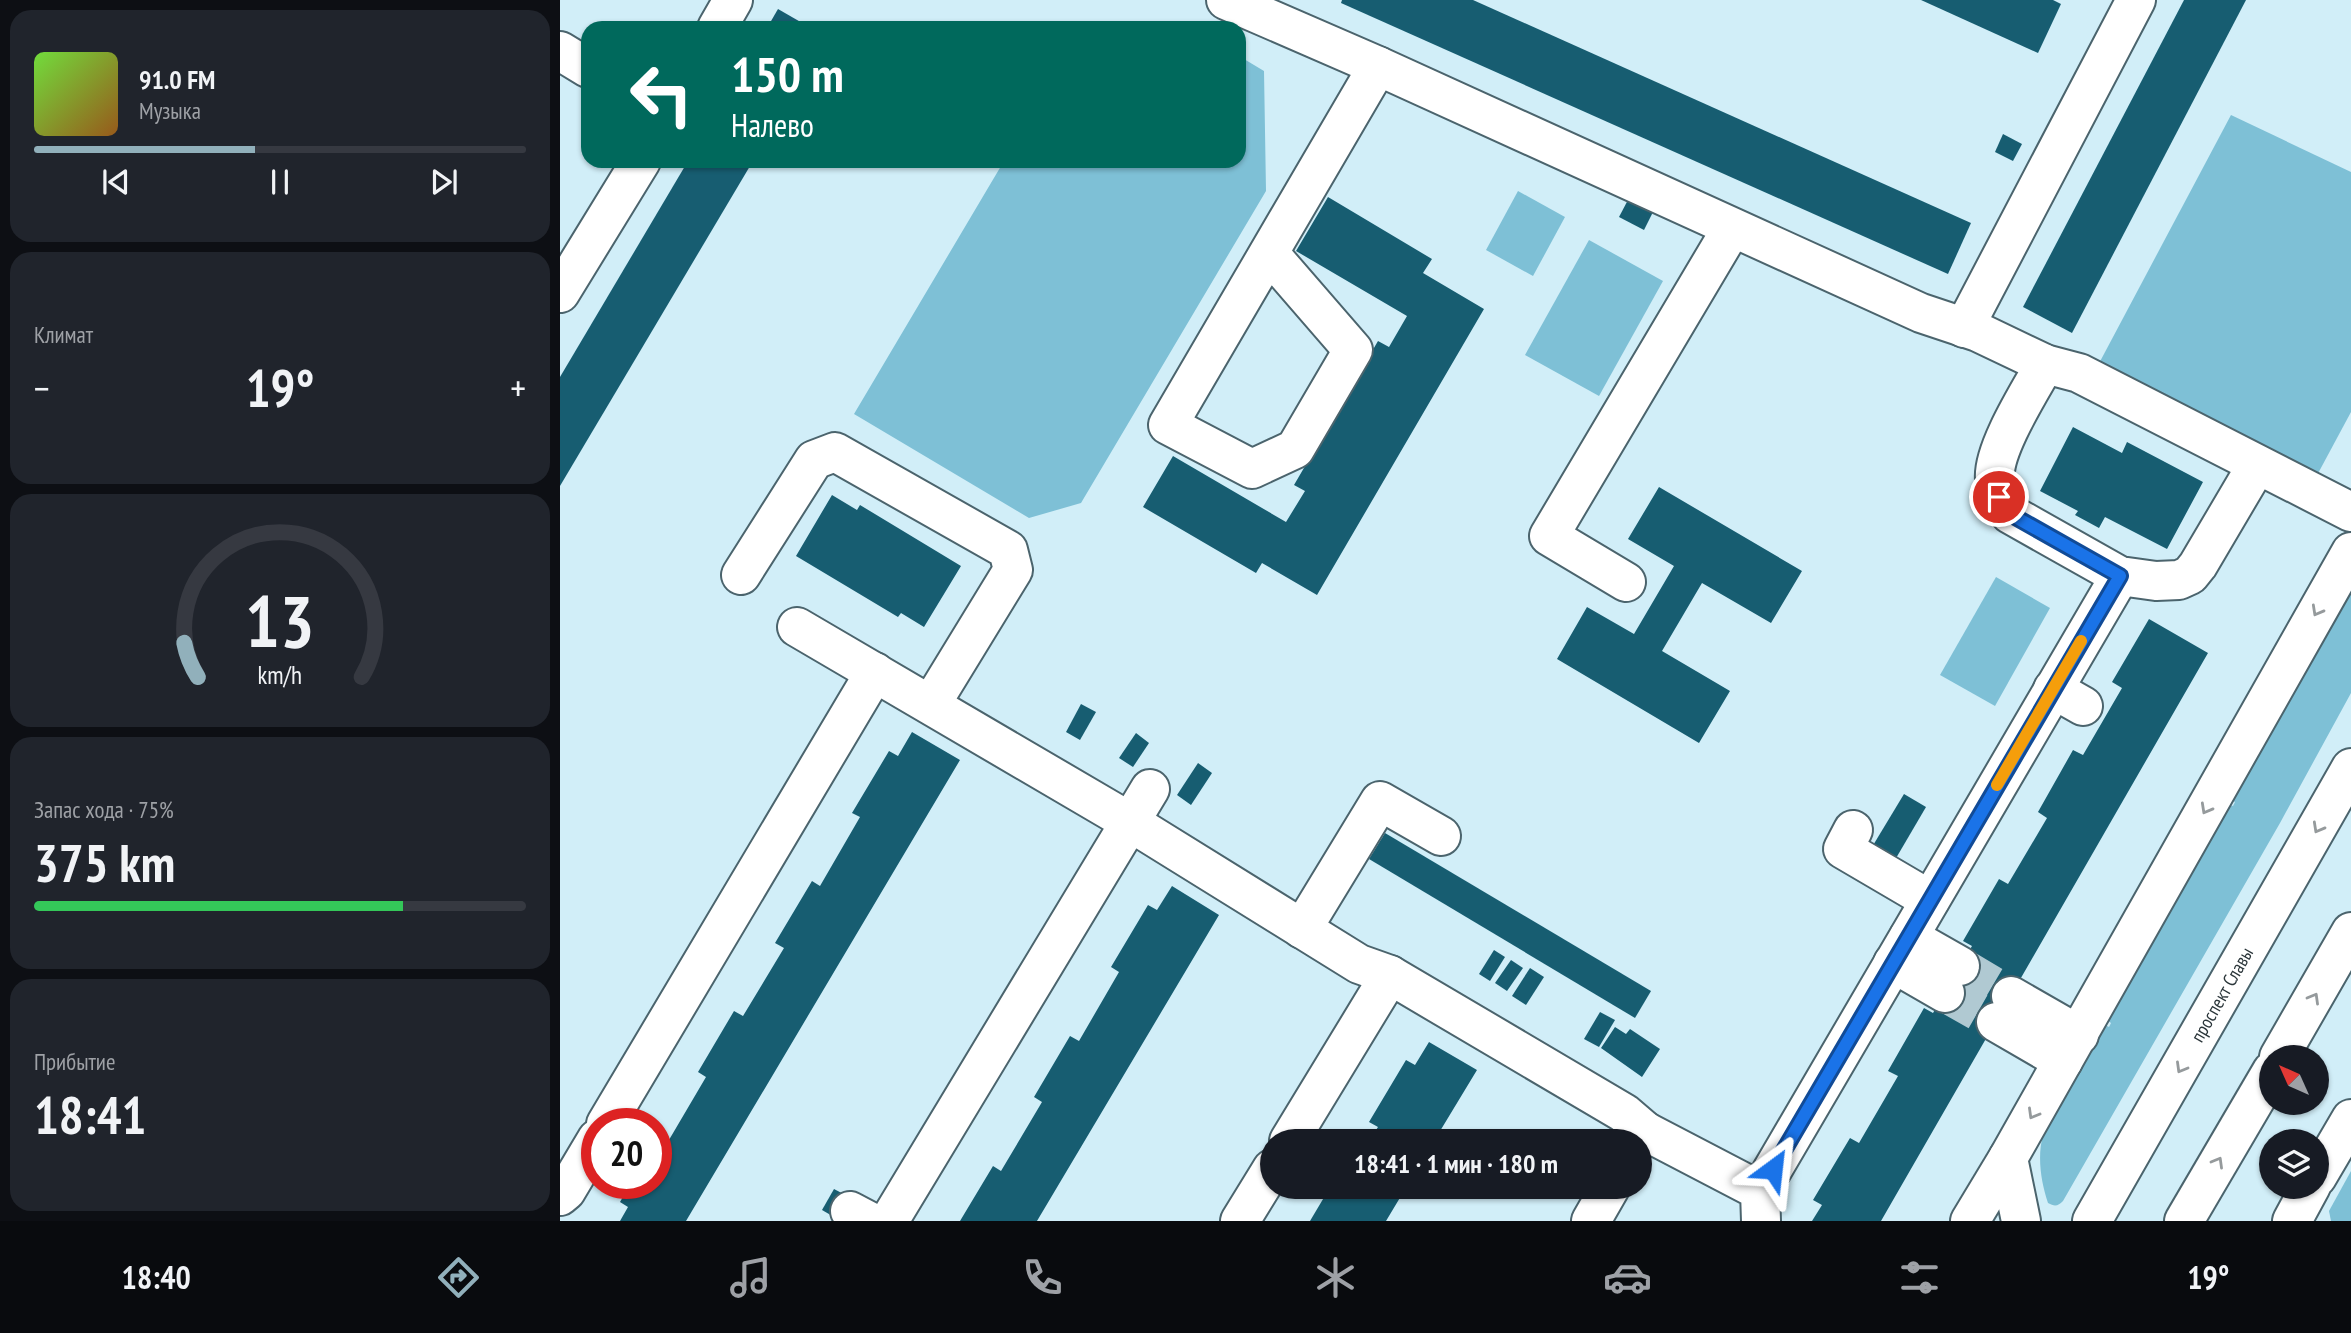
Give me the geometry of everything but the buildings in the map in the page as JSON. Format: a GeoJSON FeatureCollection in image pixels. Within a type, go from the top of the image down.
{"type":"FeatureCollection","features":[{"type":"Feature","properties":{"kind":"main road"},"geometry":{"type":"LineString","coordinates":[[721,21],[733,0]]}},
{"type":"Feature","properties":{"kind":"main road"},"geometry":{"type":"LineString","coordinates":[[1226,0],[1378,66],[1921,313],[1978,332],[2045,364],[2079,373],[2351,512]]}},
{"type":"Feature","properties":{"kind":"main road"},"geometry":{"type":"LineString","coordinates":[[1964,328],[2136,0]]}},
{"type":"Feature","properties":{"kind":"main road"},"geometry":{"type":"LineString","coordinates":[[560,51],[581,64]]}},
{"type":"Feature","properties":{"kind":"main road"},"geometry":{"type":"LineString","coordinates":[[1269,253],[1353,350],[1295,449],[1252,469],[1168,425],[1378,66]]}},
{"type":"Feature","properties":{"kind":"main road"},"geometry":{"type":"LineString","coordinates":[[560,293],[637,168]]}},
{"type":"Feature","properties":{"kind":"main road"},"geometry":{"type":"LineString","coordinates":[[1626,582],[1549,536],[1732,228]]}},
{"type":"Feature","properties":{"kind":"main road"},"geometry":{"type":"LineString","coordinates":[[2045,364],[2002,444],[1994,477],[1999,497],[2010,514],[2120,576],[2156,581],[2179,580],[2190,575],[2257,465]]}},
{"type":"Feature","properties":{"kind":"main road"},"geometry":{"type":"LineString","coordinates":[[741,575],[814,460],[835,452],[1008,550],[1013,570],[985,643],[931,704]]}},
{"type":"Feature","properties":{"kind":"main road"},"geometry":{"type":"LineString","coordinates":[[1970,1221],[2071,1048],[2351,552]]}},
{"type":"Feature","properties":{"kind":"main road"},"geometry":{"type":"LineString","coordinates":[[1652,1142],[1760,1206],[1930,900],[2068,698],[2120,576]]}},
{"type":"Feature","properties":{"kind":"main road"},"geometry":{"type":"LineString","coordinates":[[797,627],[1130,822],[1359,964],[1390,975],[1624,1113],[1637,1129]]}},
{"type":"Feature","properties":{"kind":"main road"},"geometry":{"type":"LineString","coordinates":[[616,1108],[875,673]]}},
{"type":"Feature","properties":{"kind":"main road","name":"проспект Славы"},"geometry":{"type":"LineString","coordinates":[[2092,1221],[2351,768]]}},
{"type":"Feature","properties":{"kind":"main road"},"geometry":{"type":"LineString","coordinates":[[889,1221],[1150,789]]}},
{"type":"Feature","properties":{"kind":"main road"},"geometry":{"type":"LineString","coordinates":[[1302,929],[1380,801],[1441,836]]}},
{"type":"Feature","properties":{"kind":"main road"},"geometry":{"type":"LineString","coordinates":[[1853,830],[1843,849],[1930,900]]}},
{"type":"Feature","properties":{"kind":"main road"},"geometry":{"type":"LineString","coordinates":[[2288,1045],[2342,970],[2351,932]]}},
{"type":"Feature","properties":{"kind":"main road"},"geometry":{"type":"LineString","coordinates":[[1901,950],[1953,980]]}},
{"type":"Feature","properties":{"kind":"main road"},"geometry":{"type":"LineString","coordinates":[[1296,1129],[1390,975]]}},
{"type":"Feature","properties":{"kind":"main road"},"geometry":{"type":"LineString","coordinates":[[2003,1009],[2071,1048]]}},
{"type":"Feature","properties":{"kind":"main road"},"geometry":{"type":"LineString","coordinates":[[2184,1221],[2259,1092]]}},
{"type":"Feature","properties":{"kind":"main road"},"geometry":{"type":"LineString","coordinates":[[2329,1157],[2351,1119]]}},
{"type":"Feature","properties":{"kind":"main road"},"geometry":{"type":"LineString","coordinates":[[2008,1158],[2021,1221]]}},
{"type":"Feature","properties":{"kind":"main road"},"geometry":{"type":"LineString","coordinates":[[560,1196],[581,1166]]}},
{"type":"Feature","properties":{"kind":"main road"},"geometry":{"type":"LineString","coordinates":[[1240,1221],[1260,1188]]}},
{"type":"Feature","properties":{"kind":"main road"},"geometry":{"type":"LineString","coordinates":[[1591,1221],[1604,1199]]}},
{"type":"Feature","properties":{"kind":"main road"},"geometry":{"type":"LineString","coordinates":[[2292,1221],[2304,1199]]}},
{"type":"Feature","properties":{"kind":"shaded area"},"geometry":{"type":"Polygon","coordinates":[[[1246,60],[1264,71],[1266,191],[1081,503],[1029,518],[854,414],[1000,168],[1246,168],[1246,60]]]}},
{"type":"Feature","properties":{"kind":"shaded area"},"geometry":{"type":"Polygon","coordinates":[[[2231,115],[2351,172],[2351,412],[2315,479],[2096,369],[2231,115]]]}},
{"type":"Feature","properties":{"kind":"shaded area"},"geometry":{"type":"Polygon","coordinates":[[[1518,191],[1565,217],[1533,276],[1486,250],[1518,191]]]}},
{"type":"Feature","properties":{"kind":"shaded area"},"geometry":{"type":"Polygon","coordinates":[[[1589,240],[1663,281],[1599,396],[1525,355],[1589,240]]]}},
{"type":"Feature","properties":{"kind":"shaded area"},"geometry":{"type":"Polygon","coordinates":[[[1996,577],[2050,608],[1995,706],[1940,675],[1996,577]]]}},
{"type":"Feature","properties":{"kind":"shaded area"},"geometry":{"type":"Polygon","coordinates":[[[2351,586],[2351,693],[2280,823],[2063,1201],[2056,1205],[2050,1204],[2041,1169],[2043,1135],[2105,1025],[2109,1027],[2111,1023],[2107,1020],[2230,805],[2233,806],[2233,801],[2351,586]]]}},
{"type":"Feature","properties":{"kind":"shaded area"},"geometry":{"type":"Polygon","coordinates":[[[2351,1171],[2351,1221],[2331,1221],[2329,1211],[2351,1171]]]}},
{"type":"Feature","properties":{"kind":"tunnel"},"geometry":{"type":"LineString","coordinates":[[1960,966],[2011,996]]}},
{"type":"Feature","properties":{"kind":"tunnel"},"geometry":{"type":"LineString","coordinates":[[1945,993],[1996,1022]]}},
{"type":"Feature","properties":{"kind":"slow traffic"},"geometry":{"type":"LineString","coordinates":[[1997,785],[2081,641]]}},
{"type":"Feature","properties":{"kind":"route"},"geometry":{"type":"LineString","coordinates":[[1773,1169],[2120,576],[2010,514],[1999,497]]}}]}
